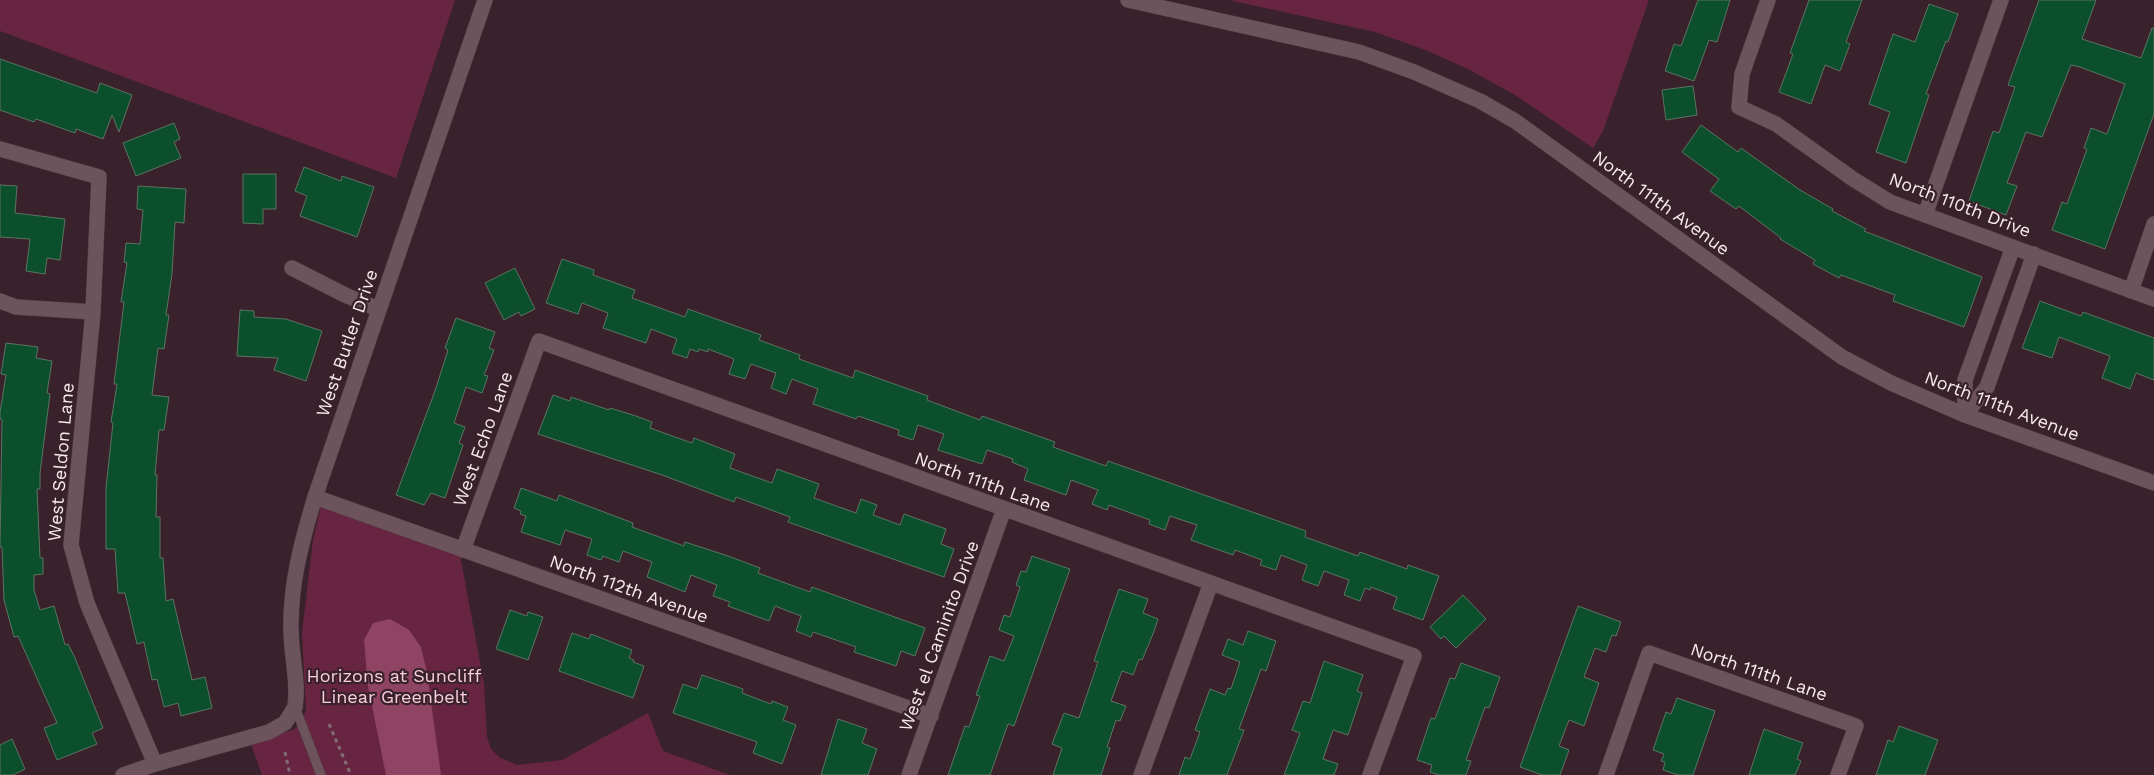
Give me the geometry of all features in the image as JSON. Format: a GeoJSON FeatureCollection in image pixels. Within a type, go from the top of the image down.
{"type":"FeatureCollection","features":[{"type":"Feature","properties":{"kind":"street","name":"West Butler Drive"},"geometry":{"type":"LineString","coordinates":[[295,707],[297,694],[291,629],[293,594],[301,544],[314,497],[485,0]]}},
{"type":"Feature","properties":{"kind":"street","name":"North 111th Avenue"},"geometry":{"type":"LineString","coordinates":[[1128,0],[1145,2],[1359,52],[1414,72],[1480,101],[1514,121],[1842,357],[1891,382],[1965,415],[2154,483]]}},
{"type":"Feature","properties":{"kind":"street","name":"North 110th Drive"},"geometry":{"type":"LineString","coordinates":[[1768,0],[1742,74],[1739,107],[1776,124],[1853,179],[1890,202],[2154,299]]}},
{"type":"Feature","properties":{"kind":"street"},"geometry":{"type":"LineString","coordinates":[[1926,215],[2001,0]]}},
{"type":"Feature","properties":{"kind":"street","name":"West Seldon Lane"},"geometry":{"type":"LineString","coordinates":[[0,149],[100,177],[93,312],[71,545],[87,603],[155,764]]}},
{"type":"Feature","properties":{"kind":"street"},"geometry":{"type":"LineString","coordinates":[[2131,290],[2154,224]]}},
{"type":"Feature","properties":{"kind":"street"},"geometry":{"type":"LineString","coordinates":[[1965,415],[1965,380],[2013,247]]}},
{"type":"Feature","properties":{"kind":"street"},"geometry":{"type":"LineString","coordinates":[[1965,415],[1987,387],[2034,254]]}},
{"type":"Feature","properties":{"kind":"street"},"geometry":{"type":"LineString","coordinates":[[292,268],[345,295],[378,309]]}},
{"type":"Feature","properties":{"kind":"street"},"geometry":{"type":"LineString","coordinates":[[0,301],[16,307],[93,312]]}},
{"type":"Feature","properties":{"kind":"street","name":"North 111th Lane"},"geometry":{"type":"LineString","coordinates":[[539,341],[1004,510],[1414,656],[1370,775]]}},
{"type":"Feature","properties":{"kind":"street","name":"West Echo Lane"},"geometry":{"type":"LineString","coordinates":[[463,550],[539,341]]}},
{"type":"Feature","properties":{"kind":"street","name":"North 112th Avenue"},"geometry":{"type":"LineString","coordinates":[[314,497],[931,716]]}},
{"type":"Feature","properties":{"kind":"street","name":"West el Caminito Drive"},"geometry":{"type":"LineString","coordinates":[[909,775],[1004,510]]}},
{"type":"Feature","properties":{"kind":"street"},"geometry":{"type":"LineString","coordinates":[[1141,775],[1211,583]]}},
{"type":"Feature","properties":{"kind":"street","name":"North 111th Lane"},"geometry":{"type":"LineString","coordinates":[[1606,775],[1649,653],[1856,726],[1838,775]]}},
{"type":"Feature","properties":{"kind":"street"},"geometry":{"type":"LineString","coordinates":[[123,775],[155,764],[269,732],[285,723],[295,707]]}},
{"type":"Feature","properties":{"kind":"lane"},"geometry":{"type":"LineString","coordinates":[[295,707],[321,775]]}},
{"type":"Feature","properties":{"kind":"path"},"geometry":{"type":"LineString","coordinates":[[329,724],[351,775]]}},
{"type":"Feature","properties":{"kind":"path"},"geometry":{"type":"LineString","coordinates":[[285,752],[290,775]]}},
{"type":"Feature","properties":{"kind":"green space"},"geometry":{"type":"Polygon","coordinates":[[[0,0],[455,0],[396,178],[0,31],[0,0]]]}},
{"type":"Feature","properties":{"kind":"green space"},"geometry":{"type":"Polygon","coordinates":[[[1229,0],[1649,0],[1603,131],[1593,148],[1515,95],[1468,69],[1428,51],[1375,32],[1229,0]]]}},
{"type":"Feature","properties":{"kind":"green space","name":"Horizons at Suncliff Linear Greenbelt"},"geometry":{"type":"Polygon","coordinates":[[[321,506],[460,555],[484,684],[487,737],[491,749],[499,757],[517,765],[562,760],[648,713],[663,751],[730,775],[262,775],[251,744],[295,729],[306,711],[302,633],[313,540],[321,506]]]}},
{"type":"Feature","properties":{"kind":"shaded area"},"geometry":{"type":"Polygon","coordinates":[[[390,619],[409,630],[421,647],[427,672],[441,775],[386,775],[368,686],[364,640],[373,623],[390,619]]]}},
{"type":"Feature","properties":{"kind":"building"},"geometry":{"type":"Polygon","coordinates":[[[1698,0],[1730,0],[1717,42],[1709,40],[1694,81],[1665,71],[1674,44],[1681,46],[1698,0]]]}},
{"type":"Feature","properties":{"kind":"building"},"geometry":{"type":"Polygon","coordinates":[[[1809,0],[1862,0],[1846,42],[1850,44],[1840,71],[1825,65],[1811,104],[1779,92],[1793,54],[1790,53],[1809,0]]]}},
{"type":"Feature","properties":{"kind":"building"},"geometry":{"type":"Polygon","coordinates":[[[2039,0],[2096,0],[2082,39],[2141,58],[2152,28],[2154,28],[2154,114],[2105,249],[2052,230],[2062,202],[2067,204],[2087,149],[2084,148],[2091,128],[2107,134],[2125,84],[2080,67],[2071,65],[2042,137],[2026,132],[2007,183],[2017,186],[2006,215],[1969,201],[1993,131],[1999,133],[2015,87],[2008,85],[2039,0]]]}},
{"type":"Feature","properties":{"kind":"building"},"geometry":{"type":"Polygon","coordinates":[[[1929,4],[1958,14],[1926,94],[1929,95],[1906,163],[1876,152],[1890,112],[1869,104],[1893,34],[1915,42],[1929,4]]]}},
{"type":"Feature","properties":{"kind":"building"},"geometry":{"type":"Polygon","coordinates":[[[0,59],[97,93],[100,83],[132,95],[119,132],[112,115],[103,139],[76,129],[75,133],[36,119],[34,122],[0,110],[0,59]]]}},
{"type":"Feature","properties":{"kind":"building"},"geometry":{"type":"Polygon","coordinates":[[[1693,86],[1697,115],[1666,120],[1662,90],[1693,86]]]}},
{"type":"Feature","properties":{"kind":"building"},"geometry":{"type":"Polygon","coordinates":[[[174,123],[180,139],[174,142],[181,158],[136,176],[123,143],[174,123]]]}},
{"type":"Feature","properties":{"kind":"building"},"geometry":{"type":"Polygon","coordinates":[[[1701,125],[1738,152],[1741,148],[1800,190],[1833,209],[1832,211],[1866,229],[1864,231],[1982,277],[1964,327],[1893,301],[1895,295],[1841,275],[1839,278],[1813,264],[1815,260],[1780,239],[1739,206],[1736,209],[1710,191],[1719,179],[1682,152],[1701,125]]]}},
{"type":"Feature","properties":{"kind":"building"},"geometry":{"type":"Polygon","coordinates":[[[304,167],[341,181],[342,176],[374,187],[357,237],[300,216],[307,196],[295,191],[304,167]]]}},
{"type":"Feature","properties":{"kind":"building"},"geometry":{"type":"Polygon","coordinates":[[[243,174],[276,174],[276,209],[263,209],[263,224],[243,223],[243,174]]]}},
{"type":"Feature","properties":{"kind":"building"},"geometry":{"type":"Polygon","coordinates":[[[0,185],[17,186],[15,213],[65,219],[60,260],[47,258],[45,274],[26,271],[30,239],[0,237],[0,185]]]}},
{"type":"Feature","properties":{"kind":"building"},"geometry":{"type":"Polygon","coordinates":[[[138,186],[186,189],[184,223],[175,222],[172,274],[166,315],[169,315],[164,349],[158,348],[152,395],[169,397],[164,430],[159,430],[155,475],[157,475],[156,517],[160,517],[160,558],[163,558],[166,601],[173,599],[192,680],[205,677],[212,708],[181,716],[178,703],[164,707],[157,679],[152,680],[144,642],[137,644],[125,593],[118,593],[115,549],[106,549],[106,488],[113,423],[111,422],[117,384],[114,384],[124,302],[121,302],[127,263],[124,262],[126,243],[140,244],[143,210],[137,209],[138,186]]]}},
{"type":"Feature","properties":{"kind":"building"},"geometry":{"type":"Polygon","coordinates":[[[562,259],[594,270],[593,275],[635,290],[632,298],[685,317],[688,309],[761,335],[759,340],[800,355],[799,359],[853,378],[855,370],[928,396],[927,400],[980,420],[982,416],[1055,442],[1053,447],[1106,466],[1108,461],[1306,531],[1305,537],[1358,556],[1360,552],[1407,569],[1408,565],[1439,576],[1423,620],[1393,609],[1397,597],[1371,587],[1370,590],[1365,588],[1360,601],[1344,595],[1349,580],[1324,571],[1318,586],[1302,580],[1307,565],[1281,555],[1276,570],[1260,565],[1262,560],[1235,550],[1233,555],[1191,540],[1197,525],[1170,516],[1165,530],[1149,524],[1150,520],[1109,505],[1107,510],[1092,504],[1098,490],[1071,480],[1066,495],[1024,480],[1028,469],[1012,462],[1013,459],[987,450],[982,464],[938,450],[944,434],[918,425],[913,440],[898,435],[899,430],[858,416],[856,419],[813,404],[818,389],[792,379],[786,394],[771,388],[776,373],[751,364],[745,379],[729,374],[734,359],[708,349],[708,352],[699,349],[698,352],[690,349],[687,358],[672,353],[677,339],[651,329],[646,343],[603,328],[608,313],[582,303],[578,314],[546,303],[562,259]]]}},
{"type":"Feature","properties":{"kind":"building"},"geometry":{"type":"Polygon","coordinates":[[[515,268],[535,309],[521,316],[519,312],[504,320],[485,283],[515,268]]]}},
{"type":"Feature","properties":{"kind":"building"},"geometry":{"type":"Polygon","coordinates":[[[2040,301],[2081,316],[2083,312],[2154,338],[2154,380],[2136,373],[2130,389],[2102,378],[2110,356],[2059,337],[2052,358],[2022,348],[2040,301]]]}},
{"type":"Feature","properties":{"kind":"building"},"geometry":{"type":"Polygon","coordinates":[[[240,310],[254,311],[254,317],[286,319],[322,331],[306,381],[274,370],[278,358],[237,356],[240,310]]]}},
{"type":"Feature","properties":{"kind":"building"},"geometry":{"type":"Polygon","coordinates":[[[456,318],[495,332],[489,348],[494,350],[484,375],[488,376],[482,393],[466,387],[454,423],[465,427],[459,443],[463,445],[445,498],[431,493],[424,505],[396,495],[435,391],[448,350],[445,348],[456,318]]]}},
{"type":"Feature","properties":{"kind":"building"},"geometry":{"type":"Polygon","coordinates":[[[6,343],[38,347],[36,358],[52,361],[47,393],[50,394],[40,473],[40,489],[37,489],[40,558],[43,558],[43,574],[34,575],[34,590],[40,610],[54,606],[65,645],[68,644],[75,658],[103,728],[92,733],[97,744],[57,760],[44,728],[57,723],[18,636],[14,637],[4,600],[2,547],[0,547],[2,420],[0,419],[0,412],[6,375],[1,374],[6,343]]]}},
{"type":"Feature","properties":{"kind":"building"},"geometry":{"type":"Polygon","coordinates":[[[553,395],[570,401],[571,397],[609,410],[610,408],[636,416],[652,422],[650,428],[692,443],[694,438],[735,454],[730,468],[772,483],[777,469],[819,484],[814,498],[856,513],[861,499],[877,505],[873,515],[900,525],[904,514],[946,529],[941,544],[954,549],[944,577],[788,522],[790,517],[736,497],[734,502],[662,475],[538,434],[553,395]]]}},
{"type":"Feature","properties":{"kind":"building"},"geometry":{"type":"Polygon","coordinates":[[[521,488],[557,501],[559,495],[633,523],[632,527],[684,546],[685,542],[760,568],[758,573],[810,592],[812,587],[925,628],[915,656],[901,651],[896,666],[854,652],[856,647],[813,632],[811,637],[796,631],[801,616],[775,606],[769,621],[728,606],[730,602],[713,596],[717,585],[691,575],[685,592],[647,577],[652,562],[623,551],[619,562],[603,556],[601,560],[587,555],[592,539],[565,530],[560,545],[521,532],[526,516],[520,514],[521,511],[514,508],[521,488]]]}},
{"type":"Feature","properties":{"kind":"building"},"geometry":{"type":"Polygon","coordinates":[[[1032,556],[1070,569],[1014,726],[1008,724],[990,775],[948,775],[965,726],[969,727],[980,696],[976,695],[990,656],[1004,661],[1014,636],[999,630],[1004,615],[1010,617],[1020,587],[1016,585],[1021,571],[1026,572],[1032,556]]]}},
{"type":"Feature","properties":{"kind":"building"},"geometry":{"type":"Polygon","coordinates":[[[1119,589],[1148,599],[1143,613],[1158,619],[1153,634],[1142,660],[1139,659],[1133,675],[1122,671],[1111,701],[1126,706],[1120,721],[1116,720],[1107,747],[1110,748],[1101,775],[1053,775],[1062,748],[1052,744],[1064,713],[1079,718],[1098,662],[1094,661],[1119,589]]]}},
{"type":"Feature","properties":{"kind":"building"},"geometry":{"type":"Polygon","coordinates":[[[1463,595],[1486,619],[1456,648],[1444,636],[1441,639],[1430,627],[1463,595]]]}},
{"type":"Feature","properties":{"kind":"building"},"geometry":{"type":"Polygon","coordinates":[[[1578,606],[1621,622],[1616,636],[1612,635],[1606,652],[1595,648],[1584,677],[1599,683],[1584,726],[1569,720],[1559,746],[1569,750],[1560,775],[1542,775],[1520,767],[1578,606]]]}},
{"type":"Feature","properties":{"kind":"building"},"geometry":{"type":"Polygon","coordinates":[[[510,610],[527,616],[528,612],[543,617],[528,660],[496,649],[510,610]]]}},
{"type":"Feature","properties":{"kind":"building"},"geometry":{"type":"Polygon","coordinates":[[[1248,631],[1276,641],[1266,671],[1261,669],[1239,729],[1244,730],[1227,775],[1179,775],[1185,757],[1190,759],[1200,732],[1195,730],[1210,689],[1225,695],[1228,688],[1231,689],[1240,662],[1222,655],[1228,639],[1243,645],[1248,631]]]}},
{"type":"Feature","properties":{"kind":"building"},"geometry":{"type":"Polygon","coordinates":[[[572,633],[589,639],[591,634],[632,650],[629,658],[634,660],[633,662],[644,666],[633,698],[559,671],[572,633]]]}},
{"type":"Feature","properties":{"kind":"building"},"geometry":{"type":"Polygon","coordinates":[[[1324,661],[1363,675],[1357,691],[1362,693],[1348,735],[1333,730],[1323,759],[1338,764],[1334,775],[1284,775],[1300,733],[1292,730],[1303,701],[1310,703],[1324,661]]]}},
{"type":"Feature","properties":{"kind":"building"},"geometry":{"type":"Polygon","coordinates":[[[1461,663],[1500,677],[1489,708],[1485,707],[1466,760],[1471,761],[1466,775],[1439,775],[1430,772],[1432,765],[1417,760],[1431,718],[1435,719],[1450,678],[1455,679],[1461,663]]]}},
{"type":"Feature","properties":{"kind":"building"},"geometry":{"type":"Polygon","coordinates":[[[702,675],[743,689],[742,693],[771,704],[772,701],[788,707],[783,720],[796,725],[782,764],[753,753],[757,742],[673,713],[683,684],[697,689],[702,675]]]}},
{"type":"Feature","properties":{"kind":"building"},"geometry":{"type":"Polygon","coordinates":[[[1677,698],[1715,711],[1693,775],[1678,775],[1663,770],[1665,762],[1661,761],[1664,754],[1653,750],[1666,712],[1671,714],[1677,698]]]}},
{"type":"Feature","properties":{"kind":"building"},"geometry":{"type":"Polygon","coordinates":[[[838,719],[867,729],[862,743],[877,749],[868,775],[821,775],[838,719]]]}},
{"type":"Feature","properties":{"kind":"building"},"geometry":{"type":"Polygon","coordinates":[[[1899,726],[1938,740],[1925,775],[1876,775],[1888,740],[1893,742],[1899,726]]]}},
{"type":"Feature","properties":{"kind":"building"},"geometry":{"type":"Polygon","coordinates":[[[1764,729],[1803,743],[1797,759],[1801,761],[1795,775],[1749,775],[1764,729]]]}},
{"type":"Feature","properties":{"kind":"building"},"geometry":{"type":"Polygon","coordinates":[[[12,739],[25,769],[13,775],[0,775],[0,745],[12,739]]]}}]}
